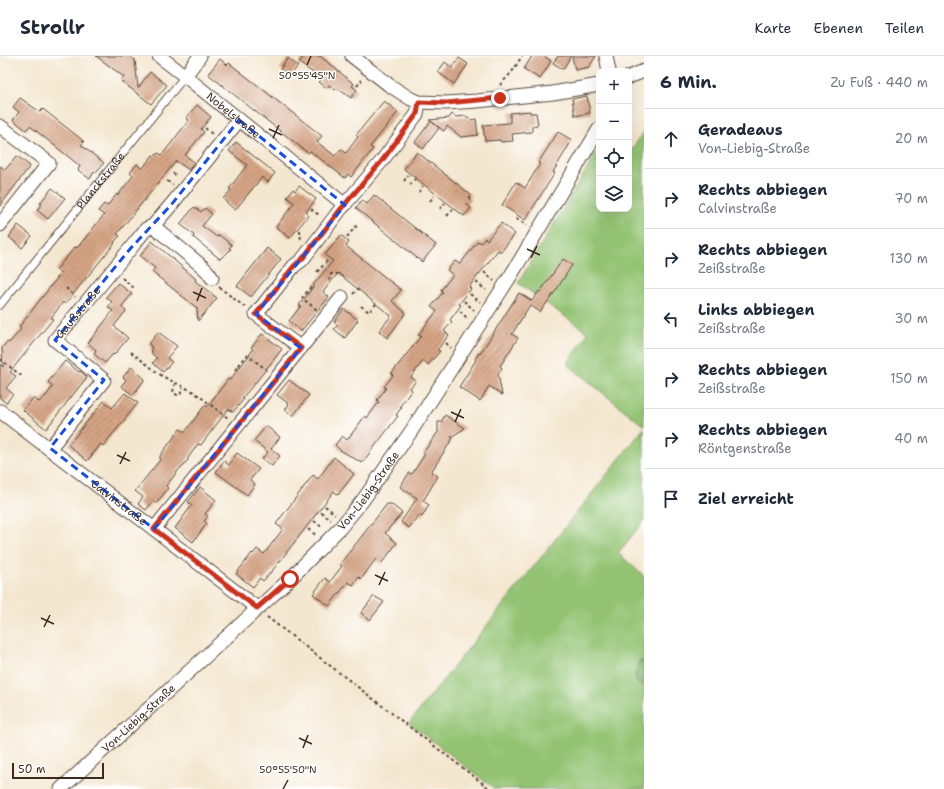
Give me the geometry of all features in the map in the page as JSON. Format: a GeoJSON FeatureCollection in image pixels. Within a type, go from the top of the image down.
{"type":"FeatureCollection","features":[{"type":"Feature","properties":{"kind":"street","name":"Nobelstraße"},"geometry":{"type":"LineString","coordinates":[[159,56],[345,205]]}},
{"type":"Feature","properties":{"kind":"street","name":"Planckstraße"},"geometry":{"type":"LineString","coordinates":[[185,76],[200,56]]}},
{"type":"Feature","properties":{"kind":"street"},"geometry":{"type":"LineString","coordinates":[[352,56],[389,85],[411,99],[419,102],[446,103],[477,101],[553,93],[596,86]]}},
{"type":"Feature","properties":{"kind":"street"},"geometry":{"type":"LineString","coordinates":[[606,56],[608,68]]}},
{"type":"Feature","properties":{"kind":"street"},"geometry":{"type":"LineString","coordinates":[[632,76],[644,71]]}},
{"type":"Feature","properties":{"kind":"street"},"geometry":{"type":"LineString","coordinates":[[301,348],[256,314],[381,162],[417,114],[419,102]]}},
{"type":"Feature","properties":{"kind":"street","name":"Gaußstraße"},"geometry":{"type":"LineString","coordinates":[[50,448],[104,380],[55,340],[146,230],[153,226],[239,120]]}},
{"type":"Feature","properties":{"kind":"street"},"geometry":{"type":"LineString","coordinates":[[0,126],[49,163],[0,225]]}},
{"type":"Feature","properties":{"kind":"street","name":"Von-Liebig-Straße"},"geometry":{"type":"LineString","coordinates":[[61,789],[234,632],[257,608],[290,579],[340,528],[381,475],[412,430],[513,272],[596,134]]}},
{"type":"Feature","properties":{"kind":"street"},"geometry":{"type":"LineString","coordinates":[[153,226],[203,267],[212,278]]}},
{"type":"Feature","properties":{"kind":"street"},"geometry":{"type":"LineString","coordinates":[[154,529],[278,378],[342,297]]}},
{"type":"Feature","properties":{"kind":"street","name":"Calvinstraße"},"geometry":{"type":"LineString","coordinates":[[0,410],[257,608]]}},
{"type":"Feature","properties":{"kind":"lane","name":"Planckstraße"},"geometry":{"type":"LineString","coordinates":[[0,305],[185,76]]}},
{"type":"Feature","properties":{"kind":"path"},"geometry":{"type":"LineString","coordinates":[[499,86],[502,85],[512,72],[522,56]]}},
{"type":"Feature","properties":{"kind":"path"},"geometry":{"type":"LineString","coordinates":[[404,181],[408,175]]}},
{"type":"Feature","properties":{"kind":"path"},"geometry":{"type":"LineString","coordinates":[[410,185],[415,179]]}},
{"type":"Feature","properties":{"kind":"path"},"geometry":{"type":"LineString","coordinates":[[419,192],[423,186]]}},
{"type":"Feature","properties":{"kind":"path"},"geometry":{"type":"LineString","coordinates":[[430,201],[434,196]]}},
{"type":"Feature","properties":{"kind":"path"},"geometry":{"type":"LineString","coordinates":[[440,209],[445,203]]}},
{"type":"Feature","properties":{"kind":"path"},"geometry":{"type":"LineString","coordinates":[[447,216],[453,209]]}},
{"type":"Feature","properties":{"kind":"path"},"geometry":{"type":"LineString","coordinates":[[347,237],[358,224]]}},
{"type":"Feature","properties":{"kind":"path"},"geometry":{"type":"LineString","coordinates":[[318,272],[328,260]]}},
{"type":"Feature","properties":{"kind":"path"},"geometry":{"type":"LineString","coordinates":[[112,270],[134,288]]}},
{"type":"Feature","properties":{"kind":"path"},"geometry":{"type":"LineString","coordinates":[[329,281],[331,274],[338,274]]}},
{"type":"Feature","properties":{"kind":"path"},"geometry":{"type":"LineString","coordinates":[[212,278],[212,281],[253,314],[256,314]]}},
{"type":"Feature","properties":{"kind":"path"},"geometry":{"type":"LineString","coordinates":[[311,287],[302,298],[326,318]]}},
{"type":"Feature","properties":{"kind":"path"},"geometry":{"type":"LineString","coordinates":[[361,306],[369,312],[376,304]]}},
{"type":"Feature","properties":{"kind":"path"},"geometry":{"type":"LineString","coordinates":[[131,352],[162,376],[194,392],[239,426]]}},
{"type":"Feature","properties":{"kind":"path"},"geometry":{"type":"LineString","coordinates":[[235,370],[247,355],[278,378]]}},
{"type":"Feature","properties":{"kind":"path"},"geometry":{"type":"LineString","coordinates":[[0,359],[23,377]]}},
{"type":"Feature","properties":{"kind":"path"},"geometry":{"type":"LineString","coordinates":[[175,383],[173,392],[176,395],[180,395],[184,388]]}},
{"type":"Feature","properties":{"kind":"path"},"geometry":{"type":"LineString","coordinates":[[257,608],[490,789]]}},
{"type":"Feature","properties":{"kind":"highlighted area"},"geometry":{"type":"Polygon","coordinates":[[[239,120],[345,205],[256,314],[301,348],[154,529],[50,448],[104,380],[55,340],[130,249],[171,205],[239,120]]]}},
{"type":"Feature","properties":{"kind":"green space"},"geometry":{"type":"Polygon","coordinates":[[[644,131],[644,426],[567,364],[588,333],[518,283],[596,154],[596,212],[632,212],[632,149],[644,131]]]}},
{"type":"Feature","properties":{"kind":"green space"},"geometry":{"type":"Polygon","coordinates":[[[644,428],[644,521],[618,553],[644,576],[644,789],[495,789],[409,723],[644,428]]]}},
{"type":"Feature","properties":{"kind":"green space"},"geometry":{"type":"Polygon","coordinates":[[[640,660],[644,661],[644,687],[637,683],[635,676],[640,660]]]}},
{"type":"Feature","properties":{"kind":"building"},"geometry":{"type":"Polygon","coordinates":[[[96,56],[129,56],[135,60],[138,88],[150,72],[167,85],[151,104],[121,81],[124,77],[96,56]]]}},
{"type":"Feature","properties":{"kind":"building"},"geometry":{"type":"Polygon","coordinates":[[[304,56],[320,56],[354,84],[352,86],[357,90],[351,98],[337,88],[335,90],[329,85],[327,88],[319,82],[322,79],[299,63],[304,56]]]}},
{"type":"Feature","properties":{"kind":"building"},"geometry":{"type":"Polygon","coordinates":[[[532,56],[544,56],[551,61],[540,79],[524,69],[532,56]]]}},
{"type":"Feature","properties":{"kind":"building"},"geometry":{"type":"Polygon","coordinates":[[[558,56],[571,56],[563,69],[553,63],[558,56]]]}},
{"type":"Feature","properties":{"kind":"building"},"geometry":{"type":"Polygon","coordinates":[[[572,56],[596,56],[589,67],[575,70],[572,56]]]}},
{"type":"Feature","properties":{"kind":"building"},"geometry":{"type":"Polygon","coordinates":[[[288,58],[298,66],[290,76],[280,69],[288,58]]]}},
{"type":"Feature","properties":{"kind":"building"},"geometry":{"type":"Polygon","coordinates":[[[459,58],[468,64],[454,84],[438,72],[445,62],[452,68],[459,58]]]}},
{"type":"Feature","properties":{"kind":"building"},"geometry":{"type":"Polygon","coordinates":[[[220,59],[227,65],[229,63],[322,136],[317,142],[335,156],[341,149],[346,153],[358,137],[356,135],[384,101],[398,112],[370,147],[373,149],[351,177],[348,174],[345,178],[310,151],[308,153],[208,74],[220,59]]]}},
{"type":"Feature","properties":{"kind":"building"},"geometry":{"type":"Polygon","coordinates":[[[587,96],[590,113],[575,116],[572,99],[587,96]]]}},
{"type":"Feature","properties":{"kind":"building"},"geometry":{"type":"Polygon","coordinates":[[[20,98],[40,112],[43,109],[81,139],[84,142],[81,145],[104,163],[95,173],[94,172],[90,179],[78,170],[80,166],[30,126],[26,130],[13,120],[19,112],[13,107],[20,98]]]}},
{"type":"Feature","properties":{"kind":"building"},"geometry":{"type":"Polygon","coordinates":[[[197,105],[211,117],[201,129],[204,132],[185,155],[194,162],[189,170],[176,161],[117,234],[120,236],[114,242],[115,243],[65,304],[63,302],[51,318],[53,319],[10,372],[16,376],[6,388],[13,394],[6,403],[0,398],[0,364],[3,367],[2,348],[6,343],[10,342],[21,329],[19,327],[61,273],[56,270],[75,247],[77,248],[104,215],[98,211],[104,204],[107,206],[117,194],[118,195],[133,176],[130,173],[137,164],[142,169],[153,155],[155,156],[158,153],[162,155],[189,120],[186,118],[197,105]]]}},
{"type":"Feature","properties":{"kind":"building"},"geometry":{"type":"Polygon","coordinates":[[[530,111],[530,113],[536,113],[538,125],[532,126],[532,132],[512,134],[513,141],[485,141],[483,125],[510,123],[510,113],[530,111]]]}},
{"type":"Feature","properties":{"kind":"building"},"geometry":{"type":"Polygon","coordinates":[[[452,114],[456,117],[466,116],[472,120],[476,119],[478,135],[461,137],[447,126],[444,131],[429,120],[449,118],[452,114]]]}},
{"type":"Feature","properties":{"kind":"building"},"geometry":{"type":"Polygon","coordinates":[[[431,121],[439,128],[423,149],[415,142],[431,121]]]}},
{"type":"Feature","properties":{"kind":"building"},"geometry":{"type":"Polygon","coordinates":[[[558,132],[572,140],[553,172],[555,173],[525,220],[502,205],[516,182],[525,188],[540,164],[538,163],[558,132]]]}},
{"type":"Feature","properties":{"kind":"building"},"geometry":{"type":"Polygon","coordinates":[[[236,142],[275,173],[268,182],[262,177],[235,210],[223,199],[231,190],[229,189],[247,165],[229,151],[236,142]]]}},
{"type":"Feature","properties":{"kind":"building"},"geometry":{"type":"Polygon","coordinates":[[[417,152],[471,195],[469,197],[471,199],[466,204],[471,208],[464,216],[404,169],[417,152]]]}},
{"type":"Feature","properties":{"kind":"building"},"geometry":{"type":"Polygon","coordinates":[[[17,156],[30,166],[0,206],[0,166],[5,170],[17,156]]]}},
{"type":"Feature","properties":{"kind":"building"},"geometry":{"type":"Polygon","coordinates":[[[299,186],[316,199],[306,212],[309,215],[290,238],[276,227],[294,203],[287,197],[293,189],[295,191],[299,186]]]}},
{"type":"Feature","properties":{"kind":"building"},"geometry":{"type":"Polygon","coordinates":[[[52,188],[65,198],[48,219],[37,210],[42,204],[40,203],[52,188]]]}},
{"type":"Feature","properties":{"kind":"building"},"geometry":{"type":"Polygon","coordinates":[[[374,195],[436,245],[422,262],[356,208],[362,200],[367,204],[374,195]]]}},
{"type":"Feature","properties":{"kind":"building"},"geometry":{"type":"Polygon","coordinates":[[[194,207],[201,212],[205,208],[212,214],[202,226],[217,237],[219,235],[232,245],[229,248],[231,249],[220,259],[193,237],[194,235],[180,224],[194,207]]]}},
{"type":"Feature","properties":{"kind":"building"},"geometry":{"type":"Polygon","coordinates":[[[501,223],[515,234],[501,252],[498,250],[469,287],[471,289],[459,304],[461,305],[450,320],[452,322],[444,331],[449,335],[437,350],[440,351],[428,365],[423,361],[411,377],[416,381],[410,388],[412,390],[400,406],[402,407],[396,415],[398,416],[362,463],[340,450],[335,445],[342,436],[347,440],[365,416],[367,418],[379,402],[377,400],[393,375],[391,374],[421,336],[418,335],[437,311],[431,307],[443,292],[441,290],[453,275],[447,270],[455,261],[460,264],[478,241],[481,243],[485,238],[487,240],[501,223]]]}},
{"type":"Feature","properties":{"kind":"building"},"geometry":{"type":"Polygon","coordinates":[[[18,225],[32,236],[22,248],[9,237],[18,225]]]}},
{"type":"Feature","properties":{"kind":"building"},"geometry":{"type":"Polygon","coordinates":[[[341,235],[349,242],[346,246],[401,290],[392,301],[406,313],[387,338],[379,331],[391,316],[338,273],[323,292],[329,297],[301,331],[289,321],[301,306],[299,305],[314,286],[313,285],[333,261],[325,255],[341,235]]]}},
{"type":"Feature","properties":{"kind":"building"},"geometry":{"type":"Polygon","coordinates":[[[152,241],[196,279],[195,281],[217,298],[198,321],[197,308],[152,272],[155,268],[140,256],[152,241]]]}},
{"type":"Feature","properties":{"kind":"building"},"geometry":{"type":"Polygon","coordinates":[[[267,248],[281,259],[251,297],[237,286],[267,248]]]}},
{"type":"Feature","properties":{"kind":"building"},"geometry":{"type":"Polygon","coordinates":[[[563,259],[572,265],[557,289],[540,312],[530,305],[512,334],[518,338],[500,366],[502,368],[498,374],[502,395],[489,386],[480,401],[459,387],[476,360],[475,359],[479,353],[480,354],[519,293],[532,301],[563,259]]]}},
{"type":"Feature","properties":{"kind":"building"},"geometry":{"type":"Polygon","coordinates":[[[118,283],[132,294],[121,307],[126,311],[114,326],[128,338],[114,355],[113,354],[105,363],[94,354],[96,350],[88,343],[113,311],[108,307],[112,302],[106,297],[118,283]]]}},
{"type":"Feature","properties":{"kind":"building"},"geometry":{"type":"Polygon","coordinates":[[[344,309],[358,320],[345,338],[334,329],[338,325],[334,322],[344,309]]]}},
{"type":"Feature","properties":{"kind":"building"},"geometry":{"type":"Polygon","coordinates":[[[158,332],[177,346],[167,358],[172,362],[163,372],[153,363],[157,358],[152,354],[151,346],[149,344],[158,332]]]}},
{"type":"Feature","properties":{"kind":"building"},"geometry":{"type":"Polygon","coordinates":[[[262,334],[282,349],[242,398],[244,399],[233,412],[228,409],[201,445],[198,444],[183,467],[181,467],[166,486],[168,488],[156,504],[153,501],[146,510],[138,504],[143,497],[135,491],[160,460],[160,456],[180,429],[185,432],[205,405],[207,407],[228,379],[230,380],[250,354],[253,349],[251,348],[262,334]]]}},
{"type":"Feature","properties":{"kind":"building"},"geometry":{"type":"Polygon","coordinates":[[[65,361],[87,377],[46,429],[23,410],[33,398],[39,402],[46,396],[53,386],[48,382],[65,361]]]}},
{"type":"Feature","properties":{"kind":"building"},"geometry":{"type":"Polygon","coordinates":[[[131,367],[145,379],[133,395],[121,386],[126,380],[123,377],[131,367]]]}},
{"type":"Feature","properties":{"kind":"building"},"geometry":{"type":"Polygon","coordinates":[[[289,380],[309,395],[293,416],[285,410],[289,404],[277,395],[289,380]]]}},
{"type":"Feature","properties":{"kind":"building"},"geometry":{"type":"Polygon","coordinates":[[[125,393],[138,403],[103,446],[101,444],[87,461],[68,445],[104,401],[112,408],[125,393]]]}},
{"type":"Feature","properties":{"kind":"building"},"geometry":{"type":"Polygon","coordinates":[[[445,415],[465,428],[451,437],[453,438],[431,472],[438,476],[423,501],[429,505],[422,517],[419,515],[409,528],[401,522],[417,498],[400,487],[409,473],[412,474],[425,454],[423,453],[438,432],[438,422],[441,422],[445,415]]]}},
{"type":"Feature","properties":{"kind":"building"},"geometry":{"type":"Polygon","coordinates":[[[266,426],[280,437],[271,449],[280,456],[272,466],[262,459],[268,452],[254,441],[266,426]]]}},
{"type":"Feature","properties":{"kind":"building"},"geometry":{"type":"Polygon","coordinates":[[[237,453],[259,469],[250,480],[255,484],[247,495],[216,472],[224,461],[229,465],[237,453]]]}},
{"type":"Feature","properties":{"kind":"building"},"geometry":{"type":"Polygon","coordinates":[[[334,457],[354,474],[338,495],[334,491],[277,565],[263,581],[260,578],[253,587],[236,574],[252,553],[253,554],[257,549],[264,554],[283,529],[276,524],[313,475],[318,479],[334,457]]]}},
{"type":"Feature","properties":{"kind":"building"},"geometry":{"type":"Polygon","coordinates":[[[200,487],[216,500],[205,514],[208,516],[204,521],[207,523],[193,542],[175,528],[192,505],[188,502],[200,487]]]}},
{"type":"Feature","properties":{"kind":"building"},"geometry":{"type":"Polygon","coordinates":[[[387,504],[391,504],[402,513],[385,533],[397,543],[381,564],[376,559],[361,579],[359,577],[353,585],[348,582],[329,606],[313,594],[325,578],[330,582],[342,566],[340,564],[387,504]]]}},
{"type":"Feature","properties":{"kind":"building"},"geometry":{"type":"Polygon","coordinates":[[[374,596],[384,602],[370,620],[361,613],[374,596]]]}},
{"type":"Feature","properties":{"kind":"route"},"geometry":{"type":"LineString","coordinates":[[290,579],[257,608],[154,529],[301,348],[256,314],[294,266],[302,260],[340,210],[381,162],[417,114],[419,102],[446,103],[500,98]]}}]}
